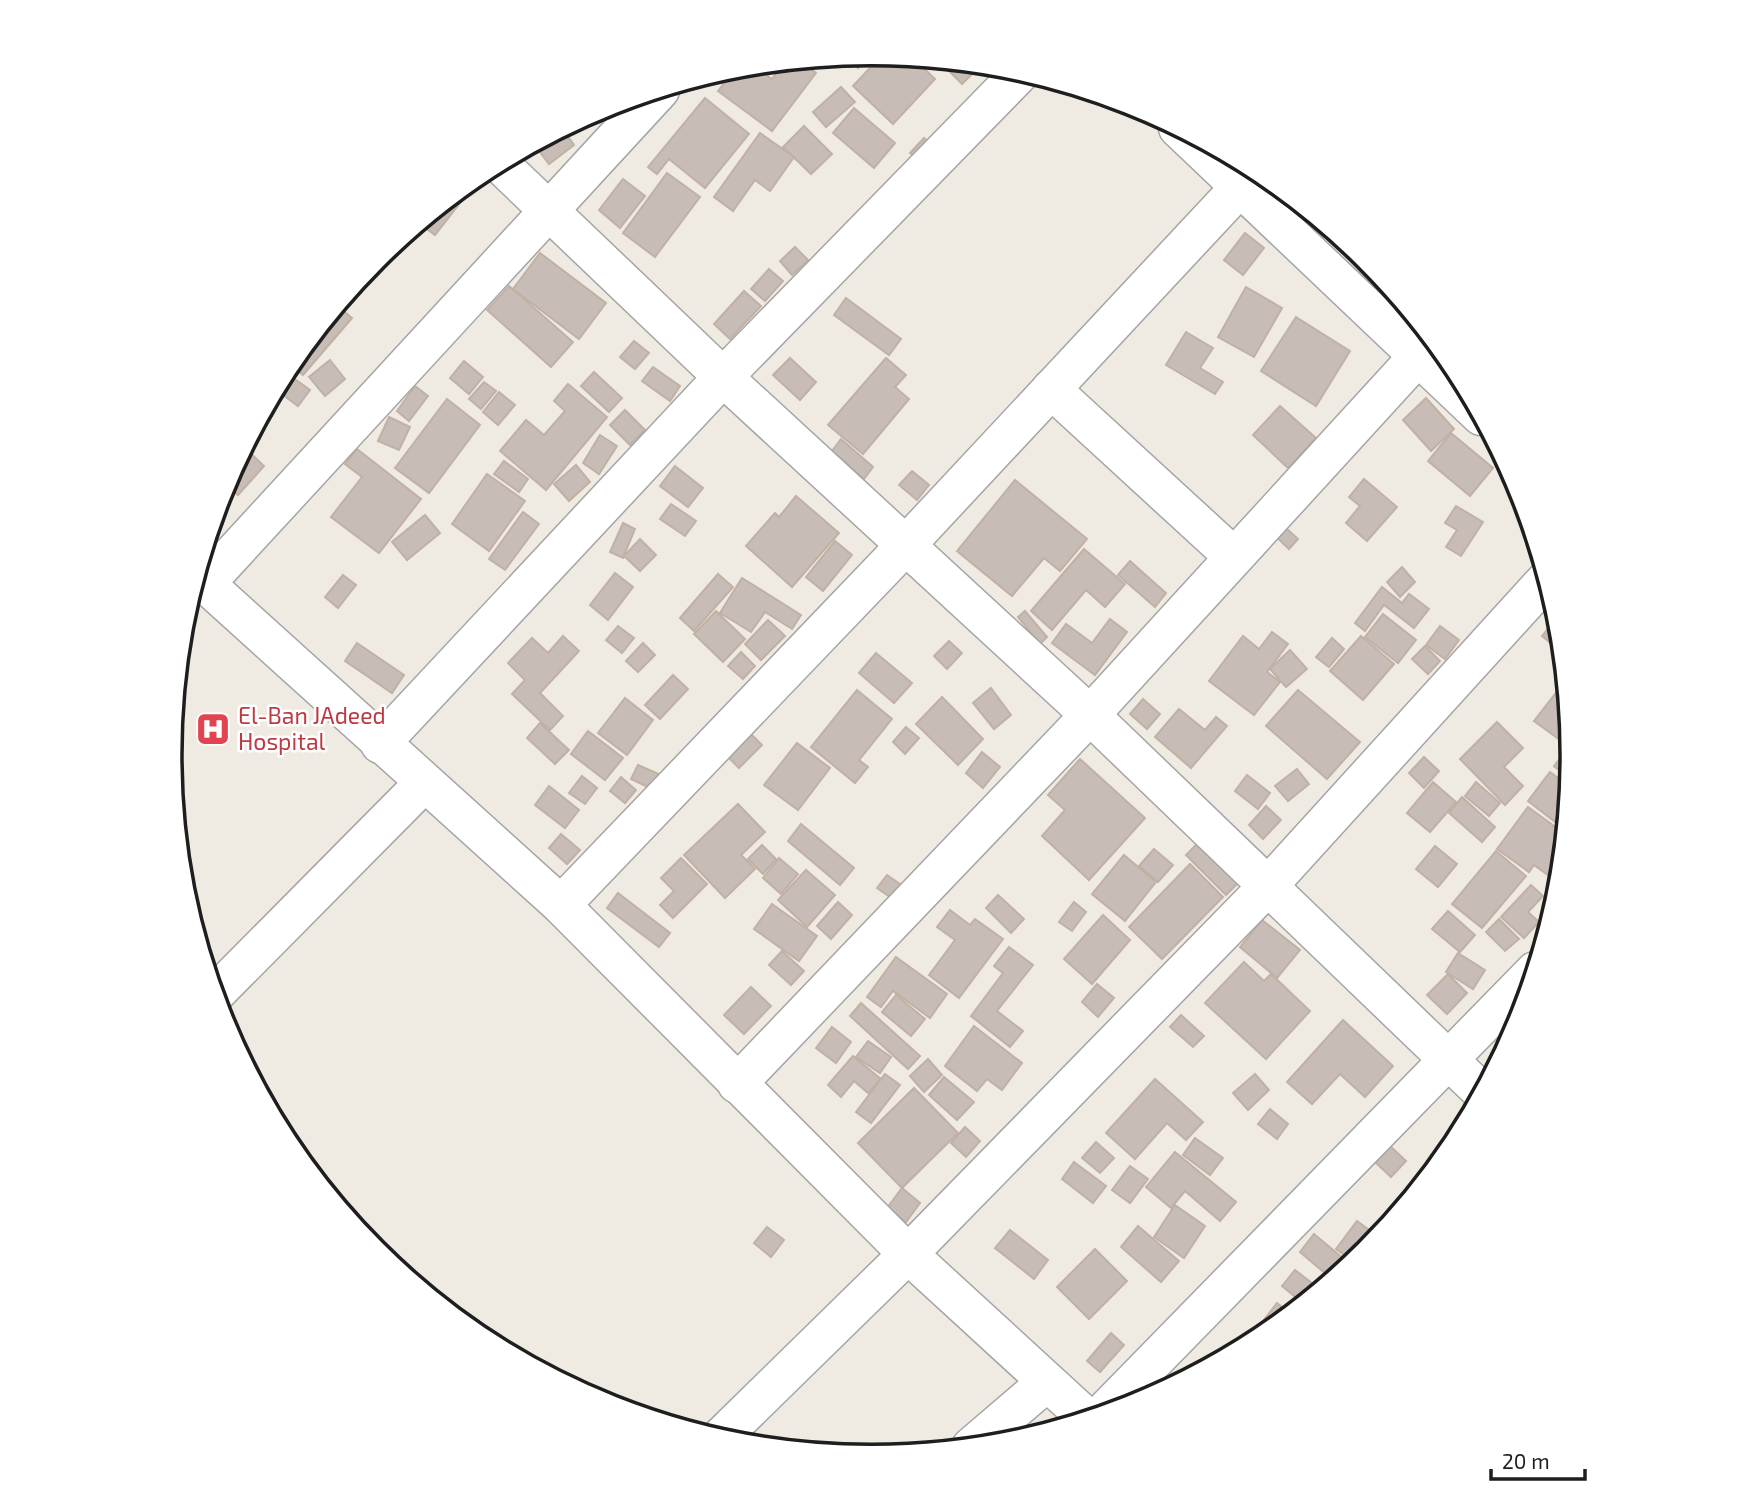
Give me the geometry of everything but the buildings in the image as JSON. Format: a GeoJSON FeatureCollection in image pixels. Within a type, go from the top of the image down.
{"type":"FeatureCollection","features":[{"type":"Feature","properties":{"kind":"street"},"geometry":{"type":"LineString","coordinates":[[380,744],[723,377],[1012,81]]}},
{"type":"Feature","properties":{"kind":"street"},"geometry":{"type":"LineString","coordinates":[[207,574],[647,104]]}},
{"type":"Feature","properties":{"kind":"street"},"geometry":{"type":"LineString","coordinates":[[508,171],[723,377],[1090,715],[1475,1086]]}},
{"type":"Feature","properties":{"kind":"street"},"geometry":{"type":"LineString","coordinates":[[561,905],[905,546],[1247,178]]}},
{"type":"Feature","properties":{"kind":"street"},"geometry":{"type":"LineString","coordinates":[[1249,180],[1425,346]]}},
{"type":"Feature","properties":{"kind":"street"},"geometry":{"type":"LineString","coordinates":[[737,1084],[1090,715],[1426,347]]}},
{"type":"Feature","properties":{"kind":"street"},"geometry":{"type":"LineString","coordinates":[[1051,389],[1234,556]]}},
{"type":"Feature","properties":{"kind":"street"},"geometry":{"type":"LineString","coordinates":[[205,583],[561,905],[908,1254],[1080,1412]]}},
{"type":"Feature","properties":{"kind":"street"},"geometry":{"type":"LineString","coordinates":[[729,1429],[908,1254],[1267,887],[1539,587]]}},
{"type":"Feature","properties":{"kind":"street"},"geometry":{"type":"LineString","coordinates":[[223,986],[424,783]]}},
{"type":"Feature","properties":{"kind":"street"},"geometry":{"type":"LineString","coordinates":[[1117,1399],[1520,986]]}},
{"type":"Feature","properties":{"kind":"street"},"geometry":{"type":"LineString","coordinates":[[985,1435],[1047,1382]]}},
{"type":"Feature","properties":{"kind":"place","name":"El-Ban JAdeed Hospital"},"geometry":{"type":"Point","coordinates":[213,729]}}]}
